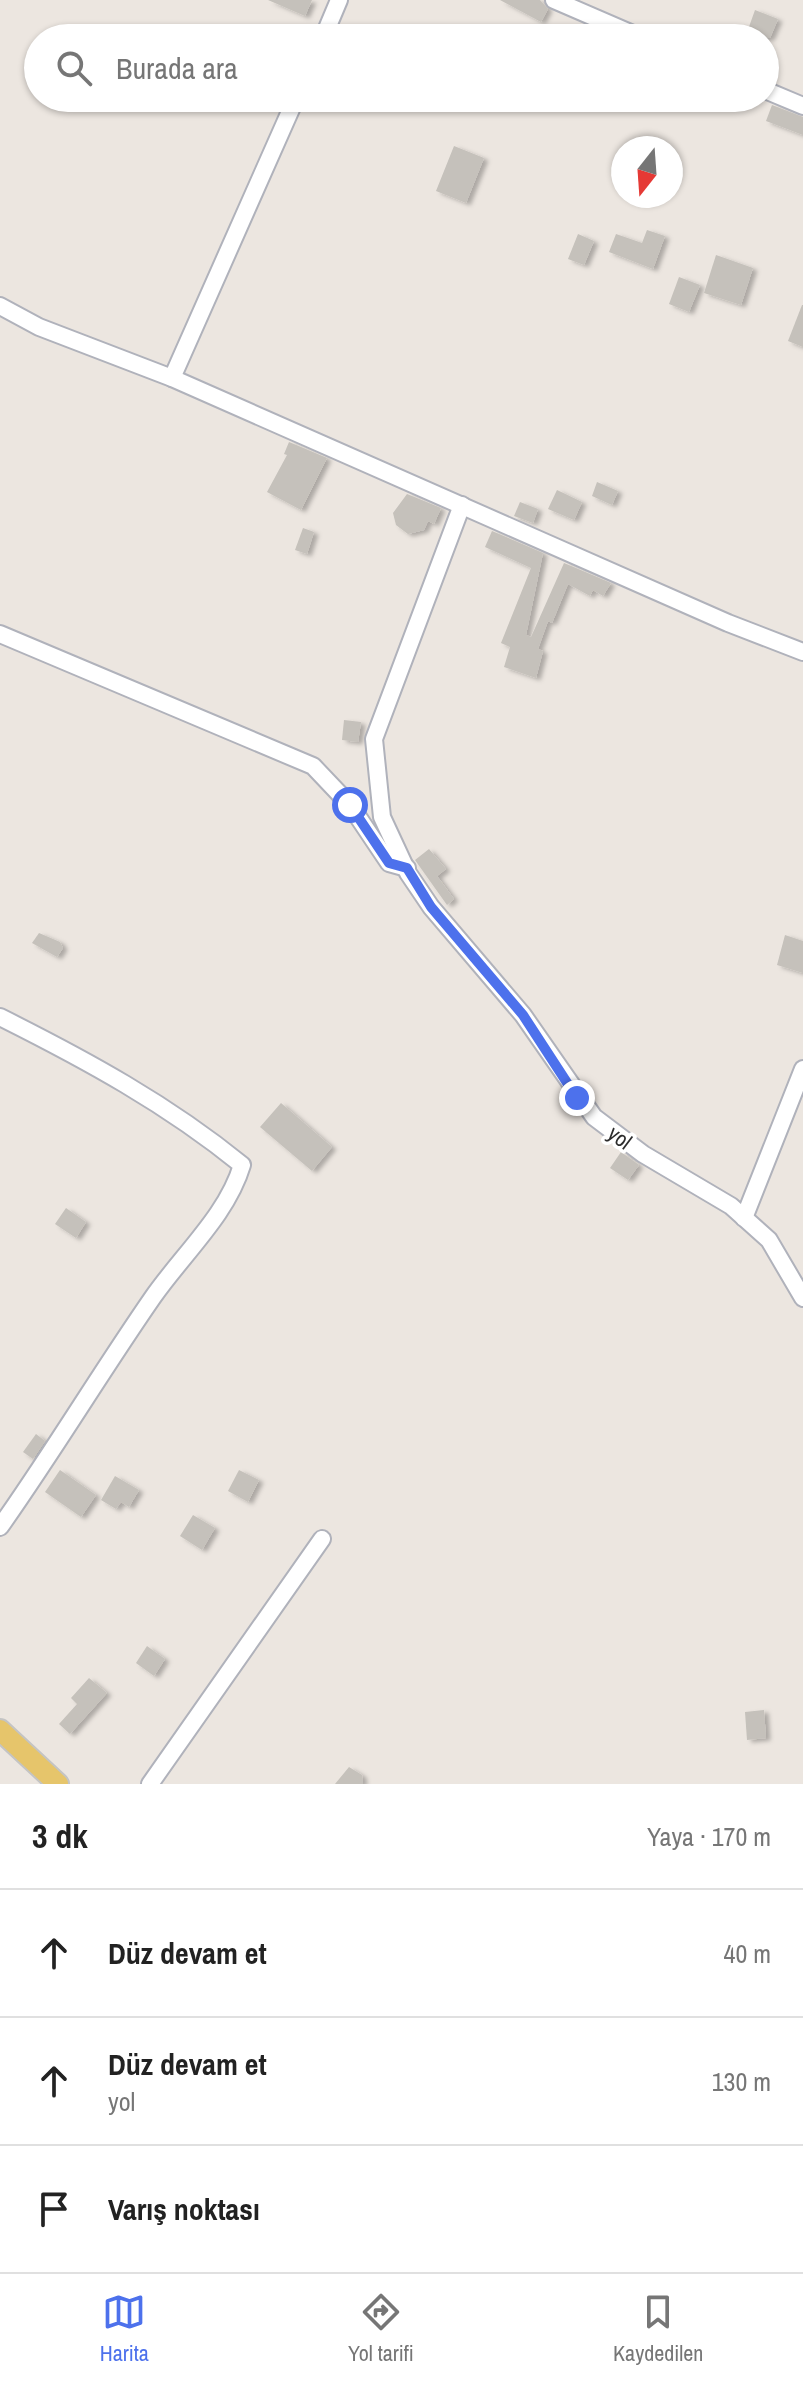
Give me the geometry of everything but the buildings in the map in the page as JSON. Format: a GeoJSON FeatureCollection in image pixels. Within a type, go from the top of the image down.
{"type":"FeatureCollection","features":[{"type":"Feature","properties":{"kind":"main road"},"geometry":{"type":"LineString","coordinates":[[0,1730],[58,1784]]}},
{"type":"Feature","properties":{"kind":"street"},"geometry":{"type":"LineString","coordinates":[[329,24],[339,0]]}},
{"type":"Feature","properties":{"kind":"street"},"geometry":{"type":"LineString","coordinates":[[554,0],[610,24]]}},
{"type":"Feature","properties":{"kind":"street"},"geometry":{"type":"LineString","coordinates":[[779,96],[803,106]]}},
{"type":"Feature","properties":{"kind":"street"},"geometry":{"type":"LineString","coordinates":[[172,378],[290,112]]}},
{"type":"Feature","properties":{"kind":"street"},"geometry":{"type":"LineString","coordinates":[[0,306],[39,327],[172,378],[803,652]]}},
{"type":"Feature","properties":{"kind":"street","name":"yol"},"geometry":{"type":"LineString","coordinates":[[462,505],[374,739],[382,817],[407,868],[431,907],[523,1015],[594,1117],[643,1154],[731,1206],[769,1240],[803,1298]]}},
{"type":"Feature","properties":{"kind":"street"},"geometry":{"type":"LineString","coordinates":[[0,634],[313,766],[350,805],[389,863],[407,868]]}},
{"type":"Feature","properties":{"kind":"street"},"geometry":{"type":"LineString","coordinates":[[0,1017],[107,1071],[194,1125],[242,1165],[235,1188],[153,1296],[63,1438],[0,1527]]}},
{"type":"Feature","properties":{"kind":"street"},"geometry":{"type":"LineString","coordinates":[[744,1218],[803,1069]]}},
{"type":"Feature","properties":{"kind":"street"},"geometry":{"type":"LineString","coordinates":[[150,1784],[322,1539]]}},
{"type":"Feature","properties":{"kind":"route"},"geometry":{"type":"LineString","coordinates":[[350,805],[389,863],[407,868],[431,907],[523,1015],[577,1098]]}}]}
